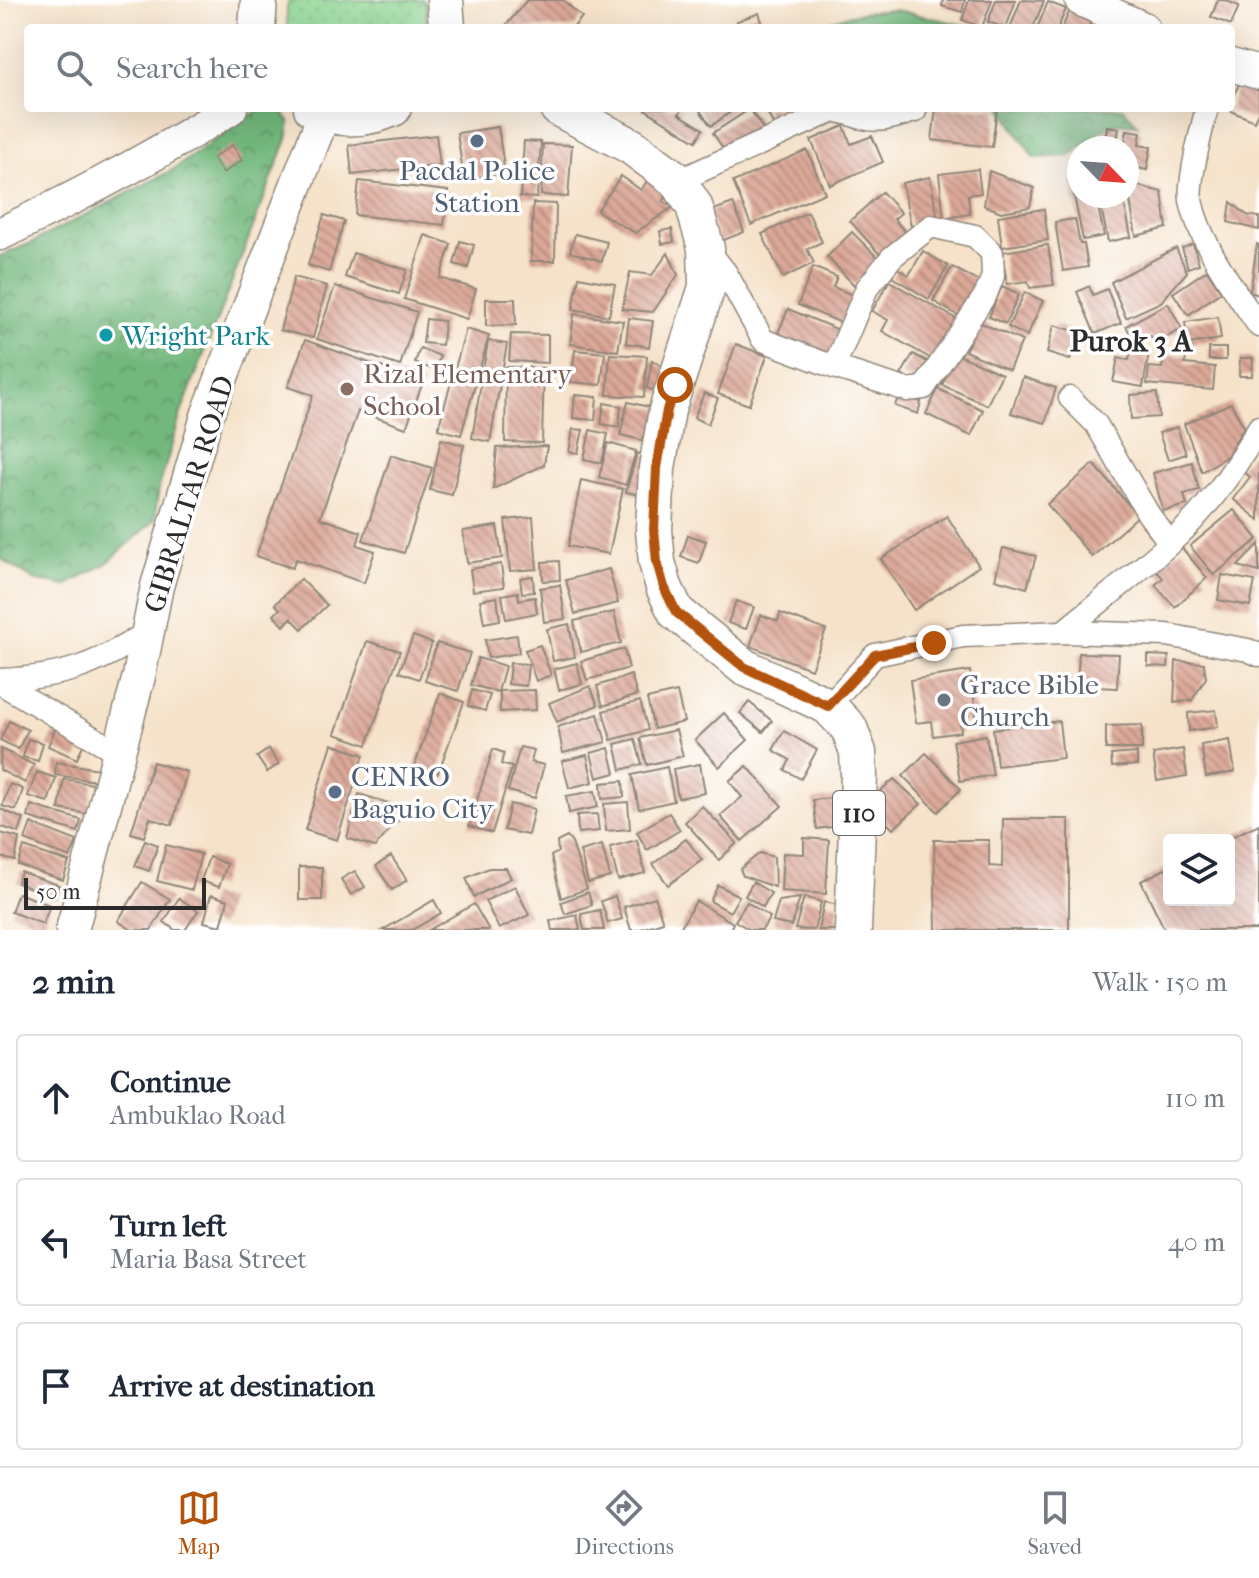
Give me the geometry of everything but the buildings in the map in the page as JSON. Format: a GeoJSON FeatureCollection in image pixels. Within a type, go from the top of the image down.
{"type":"FeatureCollection","features":[{"type":"Feature","properties":{"kind":"main road"},"geometry":{"type":"LineString","coordinates":[[257,24],[259,0]]}},
{"type":"Feature","properties":{"kind":"main road"},"geometry":{"type":"LineString","coordinates":[[445,0],[447,24]]}},
{"type":"Feature","properties":{"kind":"main road"},"geometry":{"type":"LineString","coordinates":[[323,112],[352,118],[384,112]]}},
{"type":"Feature","properties":{"kind":"main road","name":"110"},"geometry":{"type":"LineString","coordinates":[[579,118],[631,146],[678,181],[694,206],[706,248],[707,287],[667,410],[657,468],[654,530],[657,562],[676,612],[744,667],[828,706],[849,728],[858,752],[859,803],[853,930]]}},
{"type":"Feature","properties":{"kind":"street"},"geometry":{"type":"LineString","coordinates":[[1081,0],[1134,24]]}},
{"type":"Feature","properties":{"kind":"street"},"geometry":{"type":"LineString","coordinates":[[1235,66],[1259,73]]}},
{"type":"Feature","properties":{"kind":"street"},"geometry":{"type":"LineString","coordinates":[[0,234],[127,171],[225,112]]}},
{"type":"Feature","properties":{"kind":"street","name":"GIBRALTAR ROAD"},"geometry":{"type":"LineString","coordinates":[[72,930],[119,753],[157,586],[208,413],[318,112]]}},
{"type":"Feature","properties":{"kind":"street"},"geometry":{"type":"LineString","coordinates":[[678,181],[830,112]]}},
{"type":"Feature","properties":{"kind":"street"},"geometry":{"type":"LineString","coordinates":[[844,112],[865,119],[885,120],[912,112]]}},
{"type":"Feature","properties":{"kind":"street"},"geometry":{"type":"LineString","coordinates":[[1204,118],[1190,198],[1201,232],[1259,326]]}},
{"type":"Feature","properties":{"kind":"street"},"geometry":{"type":"LineString","coordinates":[[706,248],[726,273],[763,340],[834,367],[907,390],[924,388],[986,294],[993,276],[992,253],[975,236],[931,226],[892,257],[867,288],[834,367]]}},
{"type":"Feature","properties":{"kind":"street"},"geometry":{"type":"LineString","coordinates":[[1070,398],[1096,424],[1149,515],[1170,543]]}},
{"type":"Feature","properties":{"kind":"street"},"geometry":{"type":"LineString","coordinates":[[1063,632],[1170,543],[1217,493],[1259,427]]}},
{"type":"Feature","properties":{"kind":"street"},"geometry":{"type":"LineString","coordinates":[[0,681],[29,679],[77,669],[119,650],[149,631]]}},
{"type":"Feature","properties":{"kind":"street"},"geometry":{"type":"LineString","coordinates":[[828,706],[875,655],[963,636],[1063,632],[1167,635],[1248,650],[1259,655]]}},
{"type":"Feature","properties":{"kind":"street"},"geometry":{"type":"LineString","coordinates":[[0,681],[119,753]]}},
{"type":"Feature","properties":{"kind":"green space"},"geometry":{"type":"Polygon","coordinates":[[[290,0],[424,0],[426,24],[287,24],[290,0]]]}},
{"type":"Feature","properties":{"kind":"green space"},"geometry":{"type":"Polygon","coordinates":[[[895,10],[960,24],[826,24],[865,13],[895,10]]]}},
{"type":"Feature","properties":{"kind":"green space","name":"Wright Park"},"geometry":{"type":"Polygon","coordinates":[[[256,112],[280,112],[290,122],[287,139],[181,413],[159,488],[154,521],[107,563],[65,586],[34,580],[0,558],[0,256],[171,171],[256,112]]]}},
{"type":"Feature","properties":{"kind":"green space"},"geometry":{"type":"Polygon","coordinates":[[[1004,112],[1127,112],[1138,125],[1117,123],[1094,136],[1067,136],[1067,156],[1034,158],[1004,112]]]}},
{"type":"Feature","properties":{"kind":"place","name":"Pacdal Police Station"},"geometry":{"type":"Point","coordinates":[477,141]}},
{"type":"Feature","properties":{"kind":"place","name":"Wright Park"},"geometry":{"type":"Point","coordinates":[106,335]}},
{"type":"Feature","properties":{"kind":"place","name":"Rizal Elementary School"},"geometry":{"type":"Point","coordinates":[347,389]}},
{"type":"Feature","properties":{"kind":"place","name":"Grace Bible Church"},"geometry":{"type":"Point","coordinates":[944,700]}},
{"type":"Feature","properties":{"kind":"place","name":"CENRO Baguio City"},"geometry":{"type":"Point","coordinates":[335,792]}},
{"type":"Feature","properties":{"kind":"district","name":"Purok 3 A"},"geometry":{"type":"Point","coordinates":[1131,341]}},
{"type":"Feature","properties":{"kind":"route"},"geometry":{"type":"LineString","coordinates":[[675,385],[667,410],[657,468],[654,530],[657,562],[676,612],[744,667],[828,706],[875,655],[934,643]]}}]}
